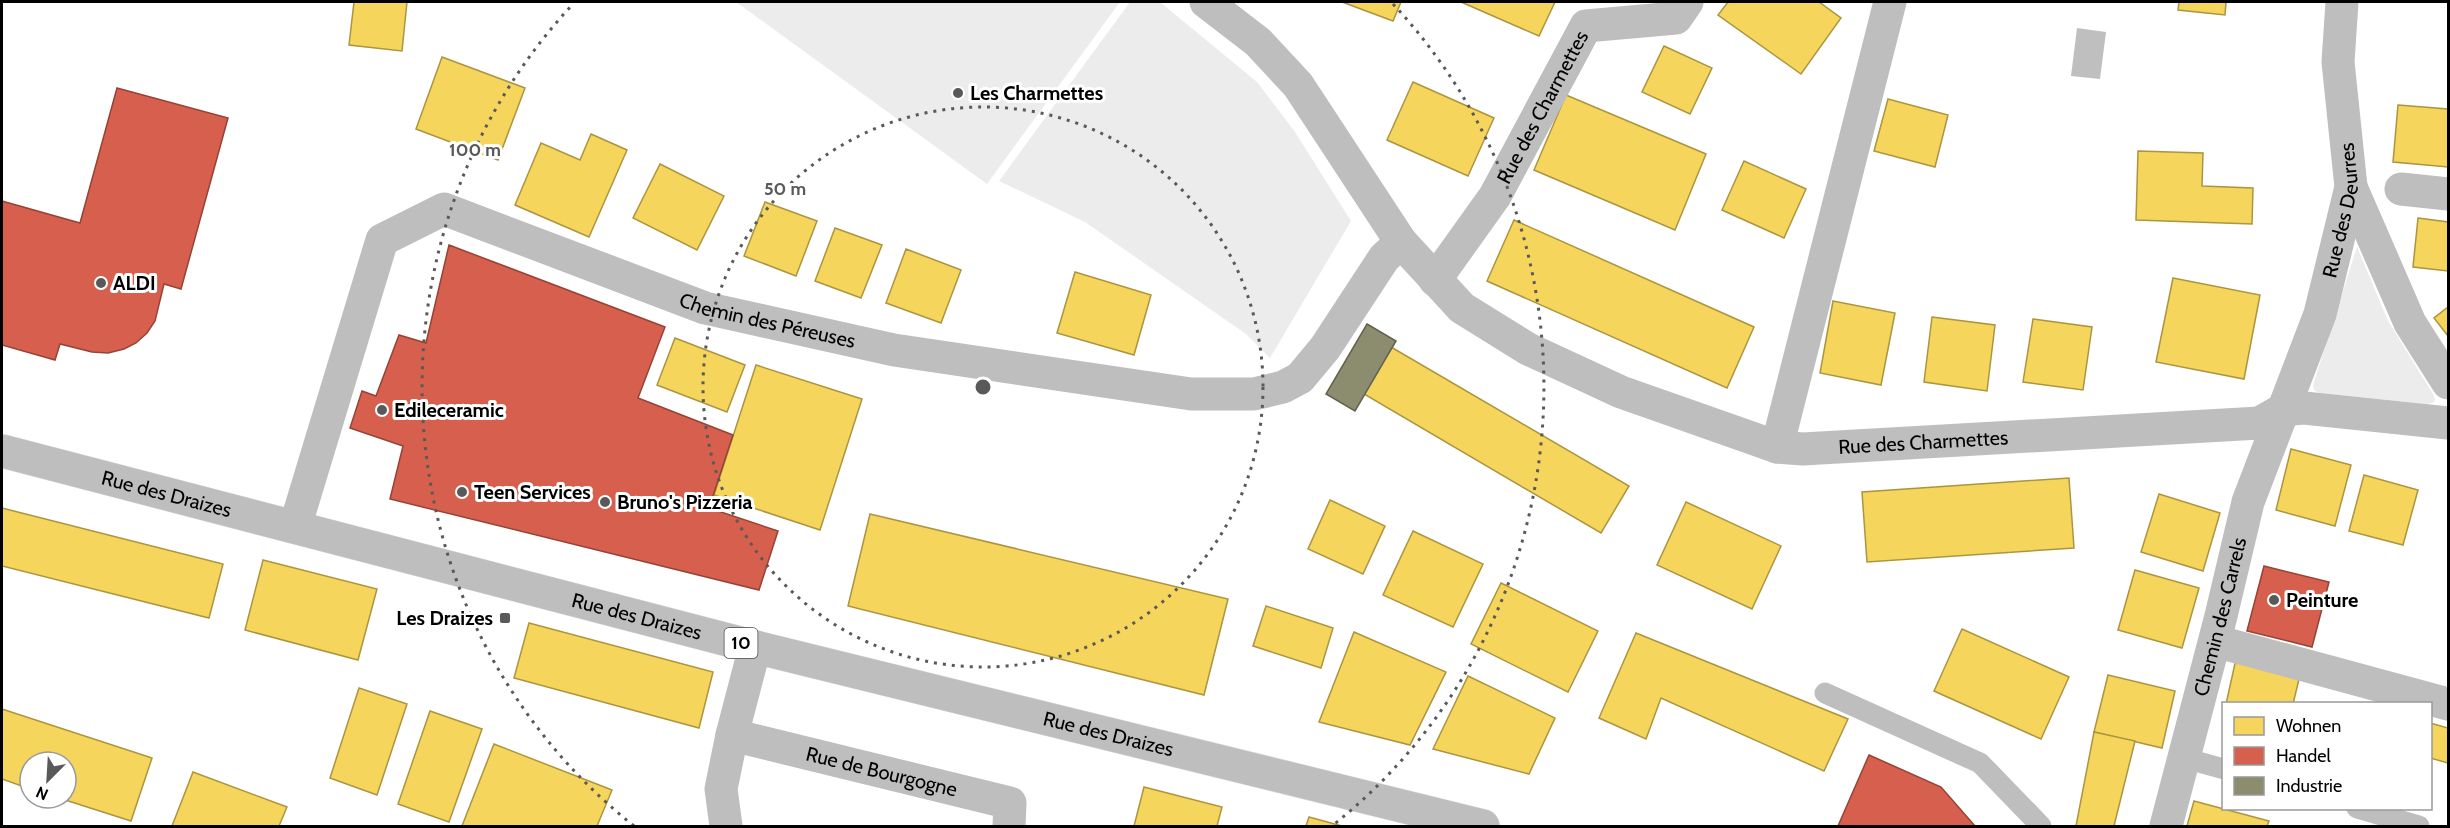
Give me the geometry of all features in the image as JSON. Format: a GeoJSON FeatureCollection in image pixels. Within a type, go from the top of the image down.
{"type":"FeatureCollection","features":[{"type":"Feature","properties":{"kind":"street","name":"Rue des Charmettes"},"geometry":{"type":"LineString","coordinates":[[1206,2],[1258,42],[1298,85],[1401,242],[1462,308],[1528,349],[1621,392],[1777,447],[1803,449],[2259,423],[2282,410],[2304,408],[2448,423]]}},
{"type":"Feature","properties":{"kind":"street","name":"Rue des Charmettes"},"geometry":{"type":"LineString","coordinates":[[1435,280],[1495,196],[1586,26],[1676,18],[1688,2]]}},
{"type":"Feature","properties":{"kind":"street"},"geometry":{"type":"LineString","coordinates":[[1777,447],[1890,2]]}},
{"type":"Feature","properties":{"kind":"street","name":"Rue des Deurres"},"geometry":{"type":"LineString","coordinates":[[2282,410],[2320,314],[2351,187],[2338,62],[2342,2]]}},
{"type":"Feature","properties":{"kind":"street"},"geometry":{"type":"LineString","coordinates":[[2351,187],[2410,323],[2448,383]]}},
{"type":"Feature","properties":{"kind":"street"},"geometry":{"type":"LineString","coordinates":[[2401,189],[2448,194]]}},
{"type":"Feature","properties":{"kind":"street","name":"Chemin des Péreuses"},"geometry":{"type":"LineString","coordinates":[[295,527],[382,240],[444,209],[705,308],[894,350],[1191,394],[1254,394],[1283,387],[1300,378],[1325,348],[1384,258],[1401,242]]}},
{"type":"Feature","properties":{"kind":"street","name":"Chemin des Carrels"},"geometry":{"type":"LineString","coordinates":[[2166,826],[2215,641],[2248,502],[2282,410]]}},
{"type":"Feature","properties":{"kind":"street","name":"Rue des Draizes"},"geometry":{"type":"LineString","coordinates":[[2,451],[755,647],[1483,826]]}},
{"type":"Feature","properties":{"kind":"street"},"geometry":{"type":"LineString","coordinates":[[2215,641],[2448,704]]}},
{"type":"Feature","properties":{"kind":"street"},"geometry":{"type":"LineString","coordinates":[[726,826],[722,789],[732,735],[755,647]]}},
{"type":"Feature","properties":{"kind":"street","name":"Rue de Bourgogne"},"geometry":{"type":"LineString","coordinates":[[732,735],[1010,803],[1009,826]]}},
{"type":"Feature","properties":{"kind":"lane"},"geometry":{"type":"LineString","coordinates":[[1826,693],[1980,763],[2041,826]]}},
{"type":"Feature","properties":{"kind":"lane"},"geometry":{"type":"LineString","coordinates":[[2184,758],[2222,769]]}},
{"type":"Feature","properties":{"kind":"lane"},"geometry":{"type":"LineString","coordinates":[[2364,810],[2419,826]]}},
{"type":"Feature","properties":{"kind":"shaded area","name":"Les Charmettes"},"geometry":{"type":"Polygon","coordinates":[[[736,2],[1120,2],[987,184],[736,2]]]}},
{"type":"Feature","properties":{"kind":"shaded area"},"geometry":{"type":"Polygon","coordinates":[[[1130,2],[1160,2],[1257,82],[1295,132],[1351,221],[1270,358],[1246,334],[1085,222],[999,181],[1130,2]]]}},
{"type":"Feature","properties":{"kind":"shaded area"},"geometry":{"type":"Polygon","coordinates":[[[2077,28],[2106,32],[2100,79],[2071,76],[2077,28]]]}},
{"type":"Feature","properties":{"kind":"shaded area"},"geometry":{"type":"Polygon","coordinates":[[[2357,247],[2388,321],[2433,394],[2435,400],[2433,403],[2319,393],[2314,390],[2313,385],[2357,247]]]}},
{"type":"Feature","properties":{"kind":"building: Wohnen"},"geometry":{"type":"Polygon","coordinates":[[[354,2],[407,2],[402,51],[349,45],[354,2]]]}},
{"type":"Feature","properties":{"kind":"building: Wohnen"},"geometry":{"type":"Polygon","coordinates":[[[1342,2],[1401,2],[1393,21],[1342,2]]]}},
{"type":"Feature","properties":{"kind":"building: Wohnen"},"geometry":{"type":"Polygon","coordinates":[[[1461,2],[1555,2],[1539,36],[1461,2]]]}},
{"type":"Feature","properties":{"kind":"building: Wohnen"},"geometry":{"type":"Polygon","coordinates":[[[1728,2],[1819,2],[1841,18],[1801,74],[1718,15],[1728,2]]]}},
{"type":"Feature","properties":{"kind":"building: Wohnen"},"geometry":{"type":"Polygon","coordinates":[[[2179,2],[2226,2],[2225,15],[2178,10],[2179,2]]]}},
{"type":"Feature","properties":{"kind":"building: Wohnen"},"geometry":{"type":"Polygon","coordinates":[[[1664,46],[1712,68],[1690,114],[1642,92],[1664,46]]]}},
{"type":"Feature","properties":{"kind":"building: Wohnen"},"geometry":{"type":"Polygon","coordinates":[[[442,57],[525,88],[498,160],[416,129],[442,57]]]}},
{"type":"Feature","properties":{"kind":"building: Wohnen"},"geometry":{"type":"Polygon","coordinates":[[[1413,82],[1494,118],[1468,176],[1387,140],[1413,82]]]}},
{"type":"Feature","properties":{"kind":"building: Wohnen"},"geometry":{"type":"Polygon","coordinates":[[[1566,95],[1706,154],[1675,230],[1534,170],[1566,95]]]}},
{"type":"Feature","properties":{"kind":"building: Wohnen"},"geometry":{"type":"Polygon","coordinates":[[[1888,99],[1948,115],[1935,167],[1874,151],[1888,99]]]}},
{"type":"Feature","properties":{"kind":"building: Wohnen"},"geometry":{"type":"Polygon","coordinates":[[[2398,105],[2448,109],[2448,167],[2393,162],[2398,105]]]}},
{"type":"Feature","properties":{"kind":"building: Wohnen"},"geometry":{"type":"Polygon","coordinates":[[[591,134],[627,150],[589,237],[515,205],[541,143],[580,160],[591,134]]]}},
{"type":"Feature","properties":{"kind":"building: Wohnen"},"geometry":{"type":"Polygon","coordinates":[[[2138,151],[2203,153],[2202,186],[2253,188],[2252,224],[2136,220],[2138,151]]]}},
{"type":"Feature","properties":{"kind":"building: Wohnen"},"geometry":{"type":"Polygon","coordinates":[[[1744,161],[1806,189],[1784,238],[1722,210],[1744,161]]]}},
{"type":"Feature","properties":{"kind":"building: Wohnen"},"geometry":{"type":"Polygon","coordinates":[[[660,164],[724,196],[697,250],[633,218],[660,164]]]}},
{"type":"Feature","properties":{"kind":"building: Wohnen"},"geometry":{"type":"Polygon","coordinates":[[[765,202],[817,221],[796,276],[744,256],[765,202]]]}},
{"type":"Feature","properties":{"kind":"building: Wohnen"},"geometry":{"type":"Polygon","coordinates":[[[2418,218],[2448,222],[2448,271],[2413,267],[2418,218]]]}},
{"type":"Feature","properties":{"kind":"building: Wohnen"},"geometry":{"type":"Polygon","coordinates":[[[1514,220],[1754,327],[1727,388],[1487,281],[1514,220]]]}},
{"type":"Feature","properties":{"kind":"building: Wohnen"},"geometry":{"type":"Polygon","coordinates":[[[835,228],[882,245],[861,298],[815,281],[835,228]]]}},
{"type":"Feature","properties":{"kind":"building: Wohnen"},"geometry":{"type":"Polygon","coordinates":[[[906,249],[961,270],[941,323],[886,303],[906,249]]]}},
{"type":"Feature","properties":{"kind":"building: Wohnen"},"geometry":{"type":"Polygon","coordinates":[[[1075,272],[1151,295],[1134,355],[1057,333],[1075,272]]]}},
{"type":"Feature","properties":{"kind":"building: Wohnen"},"geometry":{"type":"Polygon","coordinates":[[[2173,278],[2260,295],[2244,379],[2156,362],[2173,278]]]}},
{"type":"Feature","properties":{"kind":"building: Wohnen"},"geometry":{"type":"Polygon","coordinates":[[[1833,301],[1895,313],[1881,385],[1820,373],[1833,301]]]}},
{"type":"Feature","properties":{"kind":"building: Wohnen"},"geometry":{"type":"Polygon","coordinates":[[[2448,307],[2448,336],[2434,318],[2448,307]]]}},
{"type":"Feature","properties":{"kind":"building: Wohnen"},"geometry":{"type":"Polygon","coordinates":[[[1932,317],[1995,325],[1987,391],[1924,382],[1932,317]]]}},
{"type":"Feature","properties":{"kind":"building: Wohnen"},"geometry":{"type":"Polygon","coordinates":[[[2033,319],[2092,327],[2083,390],[2023,382],[2033,319]]]}},
{"type":"Feature","properties":{"kind":"building: Wohnen"},"geometry":{"type":"Polygon","coordinates":[[[675,338],[745,365],[727,412],[657,385],[675,338]]]}},
{"type":"Feature","properties":{"kind":"building: Wohnen"},"geometry":{"type":"Polygon","coordinates":[[[1391,347],[1629,486],[1601,533],[1364,394],[1391,347]]]}},
{"type":"Feature","properties":{"kind":"building: Wohnen"},"geometry":{"type":"Polygon","coordinates":[[[756,365],[862,399],[820,530],[714,495],[756,365]]]}},
{"type":"Feature","properties":{"kind":"building: Wohnen"},"geometry":{"type":"Polygon","coordinates":[[[2291,449],[2351,465],[2335,526],[2276,510],[2291,449]]]}},
{"type":"Feature","properties":{"kind":"building: Wohnen"},"geometry":{"type":"Polygon","coordinates":[[[2364,475],[2418,490],[2403,545],[2349,531],[2364,475]]]}},
{"type":"Feature","properties":{"kind":"building: Wohnen"},"geometry":{"type":"Polygon","coordinates":[[[2069,478],[2074,548],[1867,562],[1862,492],[2069,478]]]}},
{"type":"Feature","properties":{"kind":"building: Wohnen"},"geometry":{"type":"Polygon","coordinates":[[[2159,494],[2220,513],[2203,571],[2141,552],[2159,494]]]}},
{"type":"Feature","properties":{"kind":"building: Wohnen"},"geometry":{"type":"Polygon","coordinates":[[[1330,500],[1385,526],[1363,574],[1308,549],[1330,500]]]}},
{"type":"Feature","properties":{"kind":"building: Wohnen"},"geometry":{"type":"Polygon","coordinates":[[[1686,502],[1781,546],[1752,609],[1657,565],[1686,502]]]}},
{"type":"Feature","properties":{"kind":"building: Wohnen"},"geometry":{"type":"Polygon","coordinates":[[[2,508],[223,564],[209,618],[2,566],[2,508]]]}},
{"type":"Feature","properties":{"kind":"building: Wohnen"},"geometry":{"type":"Polygon","coordinates":[[[870,514],[1228,599],[1204,695],[848,606],[870,514]]]}},
{"type":"Feature","properties":{"kind":"building: Wohnen"},"geometry":{"type":"Polygon","coordinates":[[[1413,531],[1483,564],[1453,627],[1383,595],[1413,531]]]}},
{"type":"Feature","properties":{"kind":"building: Wohnen"},"geometry":{"type":"Polygon","coordinates":[[[263,560],[377,589],[358,660],[245,630],[263,560]]]}},
{"type":"Feature","properties":{"kind":"building: Wohnen"},"geometry":{"type":"Polygon","coordinates":[[[2135,570],[2199,588],[2182,648],[2118,630],[2135,570]]]}},
{"type":"Feature","properties":{"kind":"building: Wohnen"},"geometry":{"type":"Polygon","coordinates":[[[1501,583],[1598,631],[1568,692],[1471,644],[1501,583]]]}},
{"type":"Feature","properties":{"kind":"building: Wohnen"},"geometry":{"type":"Polygon","coordinates":[[[1266,606],[1333,628],[1321,668],[1253,646],[1266,606]]]}},
{"type":"Feature","properties":{"kind":"building: Wohnen"},"geometry":{"type":"Polygon","coordinates":[[[529,623],[713,672],[699,728],[514,678],[529,623]]]}},
{"type":"Feature","properties":{"kind":"building: Wohnen"},"geometry":{"type":"Polygon","coordinates":[[[1962,629],[2069,677],[2041,739],[1934,691],[1962,629]]]}},
{"type":"Feature","properties":{"kind":"building: Wohnen"},"geometry":{"type":"Polygon","coordinates":[[[1354,632],[1446,672],[1410,745],[1319,722],[1354,632]]]}},
{"type":"Feature","properties":{"kind":"building: Wohnen"},"geometry":{"type":"Polygon","coordinates":[[[1636,633],[1848,719],[1824,771],[1661,698],[1646,739],[1599,718],[1636,633]]]}},
{"type":"Feature","properties":{"kind":"building: Wohnen"},"geometry":{"type":"Polygon","coordinates":[[[2236,659],[2300,675],[2293,702],[2226,702],[2236,659]]]}},
{"type":"Feature","properties":{"kind":"building: Wohnen"},"geometry":{"type":"Polygon","coordinates":[[[2108,675],[2175,691],[2162,748],[2094,732],[2108,675]]]}},
{"type":"Feature","properties":{"kind":"building: Wohnen"},"geometry":{"type":"Polygon","coordinates":[[[1468,676],[1555,718],[1529,774],[1433,749],[1468,676]]]}},
{"type":"Feature","properties":{"kind":"building: Wohnen"},"geometry":{"type":"Polygon","coordinates":[[[359,688],[407,704],[377,795],[330,778],[359,688]]]}},
{"type":"Feature","properties":{"kind":"building: Wohnen"},"geometry":{"type":"Polygon","coordinates":[[[2,709],[152,758],[131,821],[78,804],[78,750],[18,750],[18,785],[2,779],[2,709]]]}},
{"type":"Feature","properties":{"kind":"building: Wohnen"},"geometry":{"type":"Polygon","coordinates":[[[430,711],[482,729],[449,822],[398,804],[430,711]]]}},
{"type":"Feature","properties":{"kind":"building: Wohnen"},"geometry":{"type":"Polygon","coordinates":[[[2432,724],[2448,728],[2448,763],[2432,759],[2432,724]]]}},
{"type":"Feature","properties":{"kind":"building: Wohnen"},"geometry":{"type":"Polygon","coordinates":[[[2094,732],[2135,741],[2114,826],[2076,826],[2094,732]]]}},
{"type":"Feature","properties":{"kind":"building: Wohnen"},"geometry":{"type":"Polygon","coordinates":[[[494,744],[612,790],[597,826],[462,826],[494,744]]]}},
{"type":"Feature","properties":{"kind":"building: Wohnen"},"geometry":{"type":"Polygon","coordinates":[[[193,772],[287,807],[279,826],[172,826],[193,772]]]}},
{"type":"Feature","properties":{"kind":"building: Wohnen"},"geometry":{"type":"Polygon","coordinates":[[[1144,787],[1222,807],[1217,826],[1134,826],[1144,787]]]}},
{"type":"Feature","properties":{"kind":"building: Wohnen"},"geometry":{"type":"Polygon","coordinates":[[[2194,801],[2269,821],[2267,826],[2187,826],[2194,801]]]}},
{"type":"Feature","properties":{"kind":"building: Wohnen"},"geometry":{"type":"Polygon","coordinates":[[[1309,817],[1342,826],[1306,826],[1309,817]]]}},
{"type":"Feature","properties":{"kind":"building: Handel"},"geometry":{"type":"Polygon","coordinates":[[[117,88],[228,118],[181,289],[164,284],[155,321],[136,343],[124,349],[108,353],[92,352],[60,344],[55,360],[2,345],[2,201],[80,223],[117,88]]]}},
{"type":"Feature","properties":{"kind":"building: Handel"},"geometry":{"type":"Polygon","coordinates":[[[449,245],[665,327],[638,398],[733,435],[709,508],[778,531],[759,590],[390,499],[403,446],[350,428],[362,391],[376,396],[399,335],[426,343],[449,245]]]}},
{"type":"Feature","properties":{"kind":"building: Handel"},"geometry":{"type":"Polygon","coordinates":[[[2264,566],[2329,582],[2312,647],[2247,631],[2264,566]]]}},
{"type":"Feature","properties":{"kind":"building: Handel"},"geometry":{"type":"Polygon","coordinates":[[[1869,755],[1941,787],[1975,826],[1838,826],[1869,755]]]}},
{"type":"Feature","properties":{"kind":"building: Industrie"},"geometry":{"type":"Polygon","coordinates":[[[1367,324],[1396,341],[1355,411],[1326,394],[1367,324]]]}},
{"type":"Feature","properties":{"kind":"place","name":"Les Charmettes"},"geometry":{"type":"Point","coordinates":[958,93]}},
{"type":"Feature","properties":{"kind":"place","name":"ALDI"},"geometry":{"type":"Point","coordinates":[101,283]}},
{"type":"Feature","properties":{"kind":"place","name":"Edileceramic"},"geometry":{"type":"Point","coordinates":[382,410]}},
{"type":"Feature","properties":{"kind":"place","name":"Teen Services"},"geometry":{"type":"Point","coordinates":[462,492]}},
{"type":"Feature","properties":{"kind":"place","name":"Bruno's Pizzeria"},"geometry":{"type":"Point","coordinates":[605,502]}},
{"type":"Feature","properties":{"kind":"place","name":"Peinture"},"geometry":{"type":"Point","coordinates":[2274,600]}},
{"type":"Feature","properties":{"kind":"place","name":"Les Draizes"},"geometry":{"type":"Point","coordinates":[505,618]}}]}
